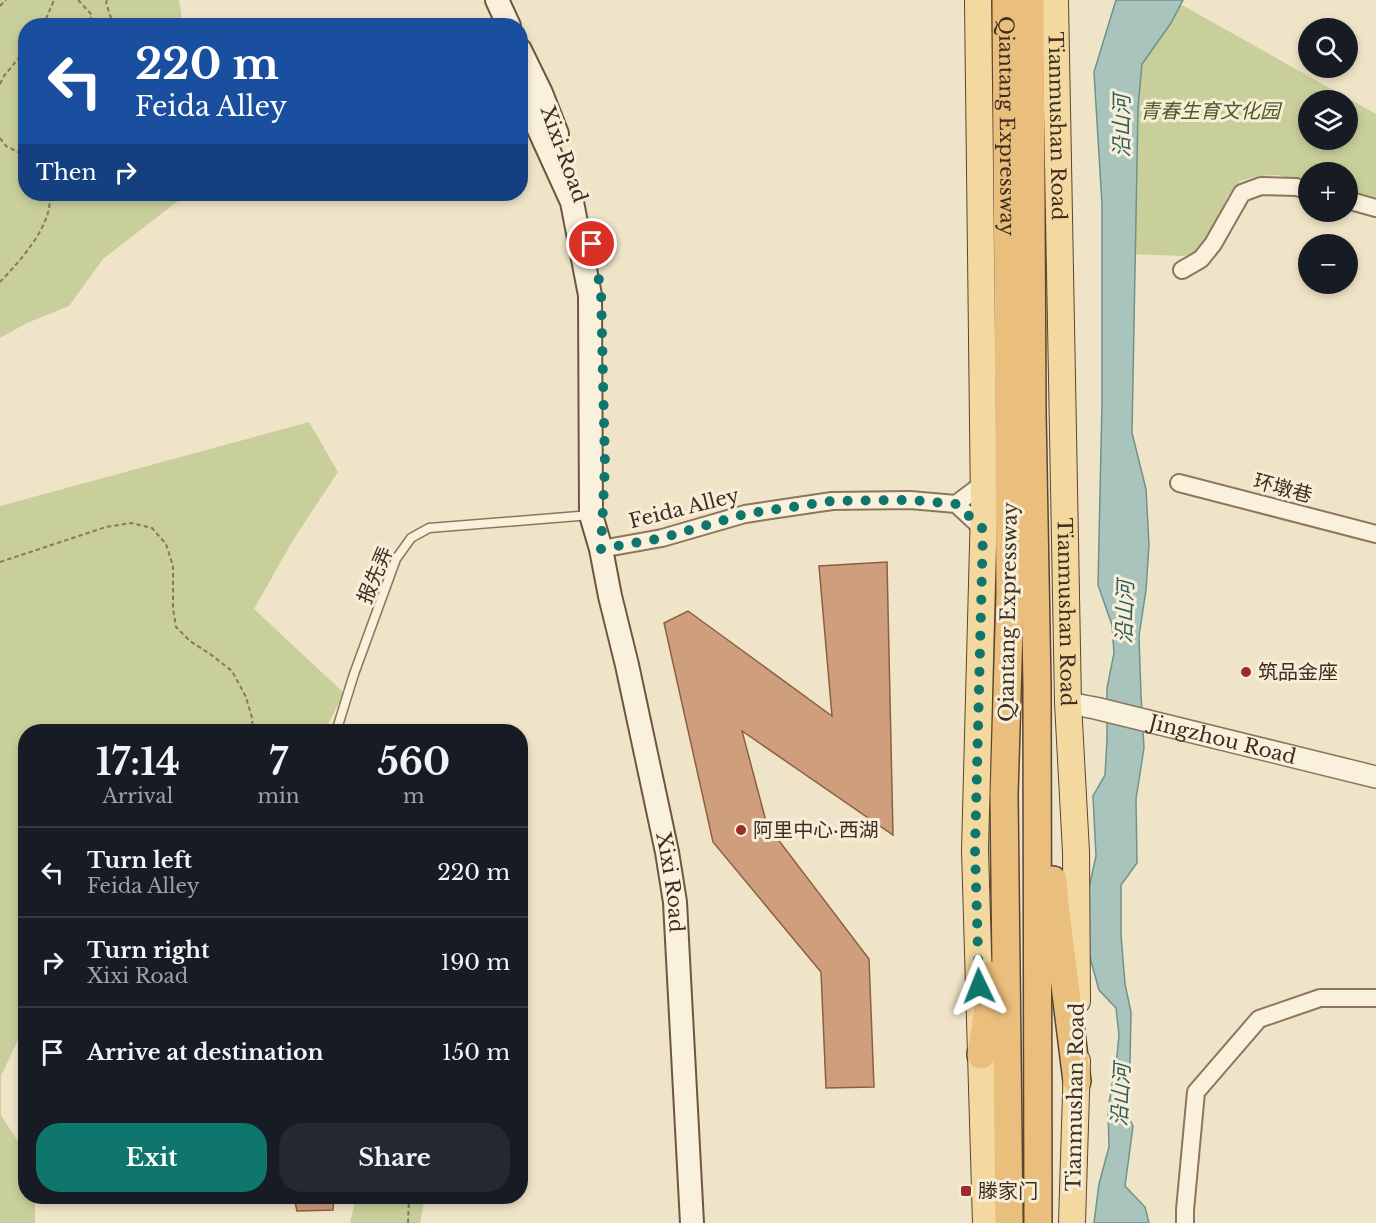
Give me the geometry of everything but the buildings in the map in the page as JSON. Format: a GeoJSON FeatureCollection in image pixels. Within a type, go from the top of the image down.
{"type":"FeatureCollection","features":[{"type":"Feature","properties":{"kind":"highway","name":"Qiantang Expressway"},"geometry":{"type":"LineString","coordinates":[[1006,0],[1010,595],[1004,795],[1009,1223]]}},
{"type":"Feature","properties":{"kind":"highway","name":"Qiantang Expressway"},"geometry":{"type":"LineString","coordinates":[[1030,0],[1032,400],[1037,685],[1038,1223]]}},
{"type":"Feature","properties":{"kind":"highway"},"geometry":{"type":"LineString","coordinates":[[1037,685],[1055,905],[1077,1081]]}},
{"type":"Feature","properties":{"kind":"highway"},"geometry":{"type":"LineString","coordinates":[[981,1055],[987,1015],[1004,795]]}},
{"type":"Feature","properties":{"kind":"main road"},"geometry":{"type":"LineString","coordinates":[[480,0],[488,18]]}},
{"type":"Feature","properties":{"kind":"main road"},"geometry":{"type":"LineString","coordinates":[[497,0],[505,18]]}},
{"type":"Feature","properties":{"kind":"main road"},"geometry":{"type":"LineString","coordinates":[[978,0],[984,483],[975,850],[986,1223]]}},
{"type":"Feature","properties":{"kind":"main road","name":"Tianmushan Road"},"geometry":{"type":"LineString","coordinates":[[1055,0],[1068,704],[1076,852],[1077,1081],[1072,1223]]}},
{"type":"Feature","properties":{"kind":"main road","name":"Xixi Road"},"geometry":{"type":"LineString","coordinates":[[528,66],[541,93],[582,198],[601,291],[605,465],[601,549]]}},
{"type":"Feature","properties":{"kind":"main road","name":"Xixi Road"},"geometry":{"type":"LineString","coordinates":[[528,110],[572,202],[590,295],[591,515],[627,665],[665,841],[675,902],[692,1223]]}},
{"type":"Feature","properties":{"kind":"street"},"geometry":{"type":"LineString","coordinates":[[1182,270],[1200,259],[1214,244],[1242,193],[1261,186],[1298,188]]}},
{"type":"Feature","properties":{"kind":"street"},"geometry":{"type":"LineString","coordinates":[[1358,203],[1376,208]]}},
{"type":"Feature","properties":{"kind":"street"},"geometry":{"type":"LineString","coordinates":[[983,529],[956,504],[984,483]]}},
{"type":"Feature","properties":{"kind":"street","name":"环墩巷"},"geometry":{"type":"LineString","coordinates":[[1179,483],[1376,534]]}},
{"type":"Feature","properties":{"kind":"street","name":"Feida Alley"},"geometry":{"type":"LineString","coordinates":[[601,549],[662,538],[745,514],[832,501],[910,500],[956,504]]}},
{"type":"Feature","properties":{"kind":"street","name":"Jingzhou Road"},"geometry":{"type":"LineString","coordinates":[[1068,704],[1095,708],[1376,777]]}},
{"type":"Feature","properties":{"kind":"street"},"geometry":{"type":"LineString","coordinates":[[1185,1223],[1197,1092],[1204,1083],[1259,1019],[1320,998],[1376,998]]}},
{"type":"Feature","properties":{"kind":"lane","name":"报先弄"},"geometry":{"type":"LineString","coordinates":[[338,724],[354,674],[396,559],[411,538],[429,528],[591,515]]}},
{"type":"Feature","properties":{"kind":"path"},"geometry":{"type":"LineString","coordinates":[[0,6],[6,0]]}},
{"type":"Feature","properties":{"kind":"path"},"geometry":{"type":"LineString","coordinates":[[47,18],[54,0]]}},
{"type":"Feature","properties":{"kind":"path"},"geometry":{"type":"LineString","coordinates":[[78,0],[92,15],[91,18]]}},
{"type":"Feature","properties":{"kind":"path"},"geometry":{"type":"LineString","coordinates":[[107,0],[111,18]]}},
{"type":"Feature","properties":{"kind":"path"},"geometry":{"type":"LineString","coordinates":[[0,84],[4,75],[18,58]]}},
{"type":"Feature","properties":{"kind":"path"},"geometry":{"type":"LineString","coordinates":[[0,138],[6,146],[18,152]]}},
{"type":"Feature","properties":{"kind":"path"},"geometry":{"type":"LineString","coordinates":[[0,282],[22,258],[45,221],[50,201]]}},
{"type":"Feature","properties":{"kind":"path"},"geometry":{"type":"LineString","coordinates":[[0,562],[106,528],[131,523],[152,528],[166,544],[173,566],[173,609],[176,627],[190,641],[232,671],[246,697],[252,724]]}},
{"type":"Feature","properties":{"kind":"path"},"geometry":{"type":"LineString","coordinates":[[408,1223],[409,1204]]}},
{"type":"Feature","properties":{"kind":"green space"},"geometry":{"type":"Polygon","coordinates":[[[0,0],[179,0],[182,18],[18,18],[18,201],[178,201],[103,259],[69,306],[27,323],[0,338],[0,0]]]}},
{"type":"Feature","properties":{"kind":"green space","name":"青春生育文化园"},"geometry":{"type":"Polygon","coordinates":[[[1173,0],[1298,70],[1298,78],[1312,78],[1333,90],[1298,90],[1298,150],[1358,150],[1358,104],[1376,114],[1376,200],[1358,196],[1358,162],[1298,162],[1298,180],[1277,175],[1258,176],[1240,181],[1229,194],[1206,242],[1197,252],[1184,256],[1127,254],[1138,43],[1173,0]]]}},
{"type":"Feature","properties":{"kind":"green space"},"geometry":{"type":"Polygon","coordinates":[[[309,422],[338,472],[293,540],[254,609],[344,693],[328,724],[18,724],[18,1040],[1,1076],[1,1115],[18,1142],[18,1204],[35,1204],[35,1223],[0,1223],[0,506],[309,422]]]}},
{"type":"Feature","properties":{"kind":"green space"},"geometry":{"type":"Polygon","coordinates":[[[354,1204],[424,1204],[420,1223],[350,1223],[354,1204]]]}},
{"type":"Feature","properties":{"kind":"water","name":"沿山河"},"geometry":{"type":"Polygon","coordinates":[[[1116,0],[1183,0],[1171,23],[1142,64],[1138,108],[1132,433],[1146,489],[1149,545],[1146,590],[1139,636],[1144,748],[1136,799],[1137,863],[1121,885],[1121,935],[1125,984],[1131,1012],[1130,1062],[1123,1105],[1133,1126],[1125,1186],[1145,1207],[1149,1223],[1094,1223],[1099,1184],[1109,1147],[1108,1109],[1119,1035],[1116,1008],[1099,990],[1084,936],[1087,897],[1096,856],[1093,796],[1105,775],[1107,688],[1114,653],[1112,625],[1098,585],[1102,403],[1102,205],[1094,72],[1116,0]]]}},
{"type":"Feature","properties":{"kind":"place","name":"筑品金座"},"geometry":{"type":"Point","coordinates":[1246,672]}},
{"type":"Feature","properties":{"kind":"place","name":"阿里中心·西湖"},"geometry":{"type":"Point","coordinates":[741,830]}},
{"type":"Feature","properties":{"kind":"place","name":"滕家门"},"geometry":{"type":"Point","coordinates":[966,1191]}},
{"type":"Feature","properties":{"kind":"route"},"geometry":{"type":"LineString","coordinates":[[592,244],[601,291],[605,465],[601,549],[662,538],[745,514],[832,501],[910,500],[956,504],[983,529],[975,850],[979,986]]}}]}
